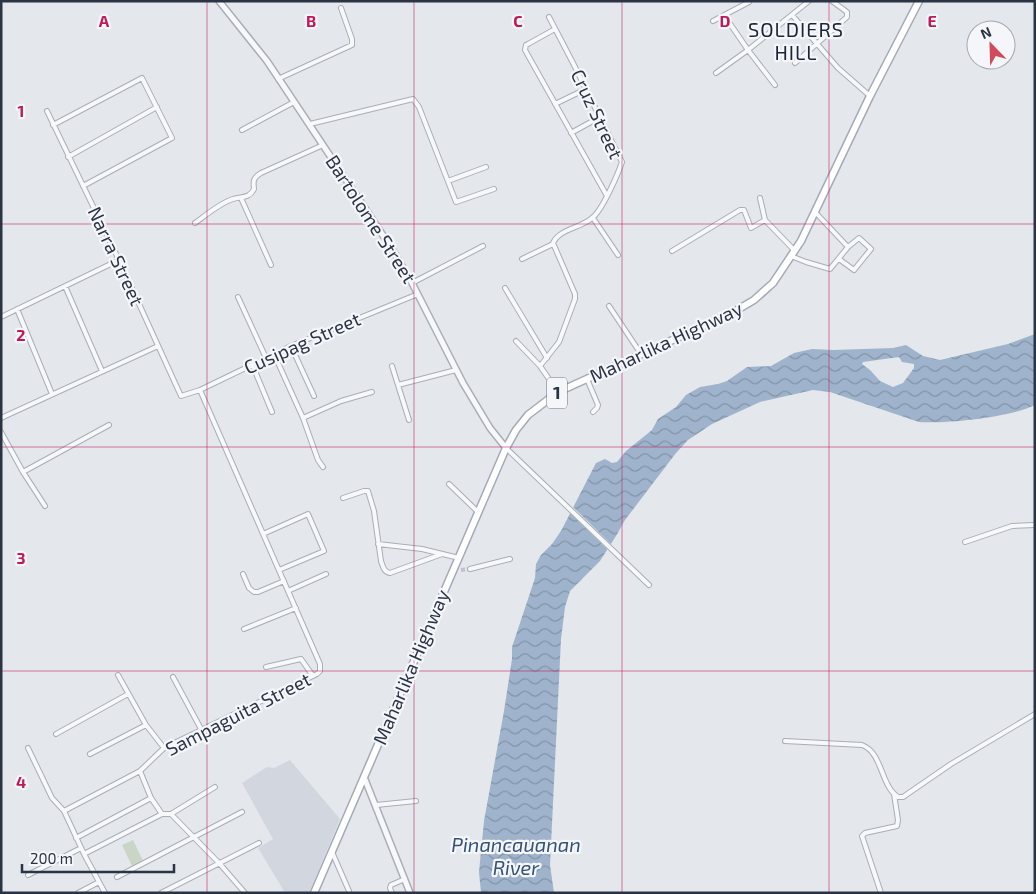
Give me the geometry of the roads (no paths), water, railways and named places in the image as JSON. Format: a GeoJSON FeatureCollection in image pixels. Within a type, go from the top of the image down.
{"type":"FeatureCollection","features":[{"type":"Feature","properties":{"kind":"main road","name":"Maharlika Highway"},"geometry":{"type":"LineString","coordinates":[[314,893],[457,569],[459,558],[478,512],[506,448],[516,430],[528,415],[558,392],[732,313],[754,300],[773,283],[793,253],[815,212],[870,96],[919,1]]}},
{"type":"Feature","properties":{"kind":"street","name":"Bartolome Street"},"geometry":{"type":"LineString","coordinates":[[219,1],[267,62],[390,246],[418,294],[456,370],[490,428],[506,448]]}},
{"type":"Feature","properties":{"kind":"street"},"geometry":{"type":"LineString","coordinates":[[716,73],[809,1]]}},
{"type":"Feature","properties":{"kind":"street"},"geometry":{"type":"LineString","coordinates":[[795,64],[848,15],[844,9],[832,1]]}},
{"type":"Feature","properties":{"kind":"street"},"geometry":{"type":"LineString","coordinates":[[713,21],[749,2]]}},
{"type":"Feature","properties":{"kind":"street"},"geometry":{"type":"LineString","coordinates":[[278,79],[352,45],[352,39],[341,8]]}},
{"type":"Feature","properties":{"kind":"street"},"geometry":{"type":"LineString","coordinates":[[724,15],[775,85]]}},
{"type":"Feature","properties":{"kind":"street"},"geometry":{"type":"LineString","coordinates":[[792,15],[838,68],[870,96]]}},
{"type":"Feature","properties":{"kind":"street","name":"Cruz Street"},"geometry":{"type":"LineString","coordinates":[[522,258],[553,244],[557,237],[593,218],[607,196],[621,166],[622,159],[548,17]]}},
{"type":"Feature","properties":{"kind":"street"},"geometry":{"type":"LineString","coordinates":[[555,29],[528,44],[525,48],[554,104],[607,196]]}},
{"type":"Feature","properties":{"kind":"street"},"geometry":{"type":"LineString","coordinates":[[53,124],[142,78],[157,107],[172,138],[83,186]]}},
{"type":"Feature","properties":{"kind":"street"},"geometry":{"type":"LineString","coordinates":[[554,104],[586,88]]}},
{"type":"Feature","properties":{"kind":"street"},"geometry":{"type":"LineString","coordinates":[[310,124],[412,98],[420,107],[456,202],[494,189]]}},
{"type":"Feature","properties":{"kind":"street"},"geometry":{"type":"LineString","coordinates":[[242,130],[294,102]]}},
{"type":"Feature","properties":{"kind":"street"},"geometry":{"type":"LineString","coordinates":[[68,157],[157,107]]}},
{"type":"Feature","properties":{"kind":"street","name":"Narra Street"},"geometry":{"type":"LineString","coordinates":[[47,111],[119,260],[179,394],[182,396],[188,395]]}},
{"type":"Feature","properties":{"kind":"street"},"geometry":{"type":"LineString","coordinates":[[571,133],[600,117]]}},
{"type":"Feature","properties":{"kind":"street"},"geometry":{"type":"LineString","coordinates":[[195,223],[232,199],[241,198],[254,192],[253,181],[261,173],[323,145]]}},
{"type":"Feature","properties":{"kind":"street"},"geometry":{"type":"LineString","coordinates":[[448,181],[486,167]]}},
{"type":"Feature","properties":{"kind":"street"},"geometry":{"type":"LineString","coordinates":[[241,198],[272,265]]}},
{"type":"Feature","properties":{"kind":"street"},"geometry":{"type":"LineString","coordinates":[[760,198],[765,220],[793,253],[806,262],[828,269],[832,268],[848,247],[859,238],[871,249],[854,270],[839,259]]}},
{"type":"Feature","properties":{"kind":"street"},"geometry":{"type":"LineString","coordinates":[[672,251],[740,210],[744,210],[751,228],[765,220]]}},
{"type":"Feature","properties":{"kind":"street"},"geometry":{"type":"LineString","coordinates":[[815,212],[848,247]]}},
{"type":"Feature","properties":{"kind":"street"},"geometry":{"type":"LineString","coordinates":[[593,218],[618,255]]}},
{"type":"Feature","properties":{"kind":"street"},"geometry":{"type":"LineString","coordinates":[[540,366],[563,333],[575,299],[572,286],[553,244]]}},
{"type":"Feature","properties":{"kind":"street"},"geometry":{"type":"LineString","coordinates":[[412,284],[483,246]]}},
{"type":"Feature","properties":{"kind":"street"},"geometry":{"type":"LineString","coordinates":[[1,317],[119,260]]}},
{"type":"Feature","properties":{"kind":"street"},"geometry":{"type":"LineString","coordinates":[[64,286],[102,371]]}},
{"type":"Feature","properties":{"kind":"street"},"geometry":{"type":"LineString","coordinates":[[505,288],[547,358]]}},
{"type":"Feature","properties":{"kind":"street","name":"Cusipag Street"},"geometry":{"type":"LineString","coordinates":[[188,395],[291,346],[418,294]]}},
{"type":"Feature","properties":{"kind":"street"},"geometry":{"type":"LineString","coordinates":[[238,297],[266,358]]}},
{"type":"Feature","properties":{"kind":"street"},"geometry":{"type":"LineString","coordinates":[[609,306],[641,354]]}},
{"type":"Feature","properties":{"kind":"street"},"geometry":{"type":"LineString","coordinates":[[17,309],[52,394]]}},
{"type":"Feature","properties":{"kind":"street"},"geometry":{"type":"LineString","coordinates":[[516,341],[540,366],[558,392]]}},
{"type":"Feature","properties":{"kind":"street"},"geometry":{"type":"LineString","coordinates":[[1,418],[158,346]]}},
{"type":"Feature","properties":{"kind":"street"},"geometry":{"type":"LineString","coordinates":[[291,346],[314,396]]}},
{"type":"Feature","properties":{"kind":"street"},"geometry":{"type":"LineString","coordinates":[[274,354],[304,418],[318,460],[323,467]]}},
{"type":"Feature","properties":{"kind":"street"},"geometry":{"type":"LineString","coordinates":[[252,364],[272,412]]}},
{"type":"Feature","properties":{"kind":"street"},"geometry":{"type":"LineString","coordinates":[[392,366],[409,420]]}},
{"type":"Feature","properties":{"kind":"street"},"geometry":{"type":"LineString","coordinates":[[398,385],[456,370]]}},
{"type":"Feature","properties":{"kind":"street"},"geometry":{"type":"LineString","coordinates":[[587,379],[598,405],[593,412]]}},
{"type":"Feature","properties":{"kind":"street","name":"Sampaguita Street"},"geometry":{"type":"LineString","coordinates":[[64,810],[140,772],[164,748],[320,671],[320,664],[200,390]]}},
{"type":"Feature","properties":{"kind":"street"},"geometry":{"type":"LineString","coordinates":[[304,418],[342,401],[372,392]]}},
{"type":"Feature","properties":{"kind":"street"},"geometry":{"type":"LineString","coordinates":[[23,472],[109,425]]}},
{"type":"Feature","properties":{"kind":"street"},"geometry":{"type":"LineString","coordinates":[[1,432],[23,472],[45,506]]}},
{"type":"Feature","properties":{"kind":"street"},"geometry":{"type":"LineString","coordinates":[[506,448],[649,585]]}},
{"type":"Feature","properties":{"kind":"street"},"geometry":{"type":"LineString","coordinates":[[449,484],[478,512]]}},
{"type":"Feature","properties":{"kind":"street"},"geometry":{"type":"LineString","coordinates":[[343,498],[366,490],[368,491],[374,511],[383,568],[387,572],[390,573],[442,554]]}},
{"type":"Feature","properties":{"kind":"street"},"geometry":{"type":"LineString","coordinates":[[263,534],[308,514],[324,551],[279,570]]}},
{"type":"Feature","properties":{"kind":"street"},"geometry":{"type":"LineString","coordinates":[[965,542],[1012,526],[1035,525]]}},
{"type":"Feature","properties":{"kind":"street"},"geometry":{"type":"LineString","coordinates":[[378,544],[422,549],[459,558]]}},
{"type":"Feature","properties":{"kind":"street"},"geometry":{"type":"LineString","coordinates":[[470,569],[510,559]]}},
{"type":"Feature","properties":{"kind":"street"},"geometry":{"type":"LineString","coordinates":[[243,574],[249,588],[254,592],[284,581]]}},
{"type":"Feature","properties":{"kind":"street"},"geometry":{"type":"LineString","coordinates":[[288,591],[326,574]]}},
{"type":"Feature","properties":{"kind":"street"},"geometry":{"type":"LineString","coordinates":[[244,629],[296,608]]}},
{"type":"Feature","properties":{"kind":"street"},"geometry":{"type":"LineString","coordinates":[[266,667],[301,659],[313,676]]}},
{"type":"Feature","properties":{"kind":"street"},"geometry":{"type":"LineString","coordinates":[[118,675],[146,725],[164,748]]}},
{"type":"Feature","properties":{"kind":"street"},"geometry":{"type":"LineString","coordinates":[[173,677],[201,729]]}},
{"type":"Feature","properties":{"kind":"street"},"geometry":{"type":"LineString","coordinates":[[56,734],[128,694]]}},
{"type":"Feature","properties":{"kind":"street"},"geometry":{"type":"LineString","coordinates":[[894,794],[898,797],[903,797],[909,794],[951,764],[1035,714]]}},
{"type":"Feature","properties":{"kind":"street"},"geometry":{"type":"LineString","coordinates":[[90,754],[146,725]]}},
{"type":"Feature","properties":{"kind":"street"},"geometry":{"type":"LineString","coordinates":[[785,741],[862,745],[868,747],[874,756],[894,794],[898,820],[897,826],[864,833],[862,836],[881,893]]}},
{"type":"Feature","properties":{"kind":"street"},"geometry":{"type":"LineString","coordinates":[[28,748],[52,798],[64,810],[76,838],[105,893]]}},
{"type":"Feature","properties":{"kind":"street"},"geometry":{"type":"LineString","coordinates":[[140,772],[151,798],[162,814]]}},
{"type":"Feature","properties":{"kind":"street"},"geometry":{"type":"LineString","coordinates":[[364,777],[410,893]]}},
{"type":"Feature","properties":{"kind":"street"},"geometry":{"type":"LineString","coordinates":[[84,854],[162,814],[171,814],[215,787]]}},
{"type":"Feature","properties":{"kind":"street"},"geometry":{"type":"LineString","coordinates":[[76,838],[151,798]]}},
{"type":"Feature","properties":{"kind":"street"},"geometry":{"type":"LineString","coordinates":[[376,805],[416,801]]}},
{"type":"Feature","properties":{"kind":"street"},"geometry":{"type":"LineString","coordinates":[[117,877],[242,812]]}},
{"type":"Feature","properties":{"kind":"street"},"geometry":{"type":"LineString","coordinates":[[171,814],[219,863],[242,892]]}},
{"type":"Feature","properties":{"kind":"street"},"geometry":{"type":"LineString","coordinates":[[162,893],[259,843]]}},
{"type":"Feature","properties":{"kind":"street"},"geometry":{"type":"LineString","coordinates":[[28,875],[81,848]]}},
{"type":"Feature","properties":{"kind":"street"},"geometry":{"type":"LineString","coordinates":[[332,852],[349,891]]}},
{"type":"Feature","properties":{"kind":"street"},"geometry":{"type":"LineString","coordinates":[[392,893],[391,885],[405,879]]}},
{"type":"Feature","properties":{"kind":"street"},"geometry":{"type":"LineString","coordinates":[[78,893],[99,882]]}},
{"type":"Feature","properties":{"kind":"water","name":"Pinancauanan River"},"geometry":{"type":"Polygon","coordinates":[[[1035,334],[1035,405],[1025,409],[978,419],[919,422],[830,392],[813,390],[760,402],[712,424],[688,440],[625,520],[600,561],[570,591],[565,607],[561,639],[550,865],[554,893],[481,893],[479,872],[484,821],[504,711],[512,647],[535,578],[536,564],[561,531],[596,463],[605,459],[612,463],[617,462],[626,451],[652,430],[658,419],[676,407],[686,395],[700,387],[727,381],[747,367],[771,366],[794,353],[812,349],[893,348],[906,345],[923,356],[940,360],[1008,344],[1035,334]],[[899,357],[863,362],[862,364],[880,381],[893,387],[903,383],[914,368],[914,364],[902,362],[899,357]]]}},
{"type":"Feature","properties":{"kind":"tunnel"},"geometry":{"type":"LineString","coordinates":[[461,570],[470,569]]}},
{"type":"Feature","properties":{"kind":"district","name":"SOLDIERS HILL"},"geometry":{"type":"Point","coordinates":[796,42]}}]}
